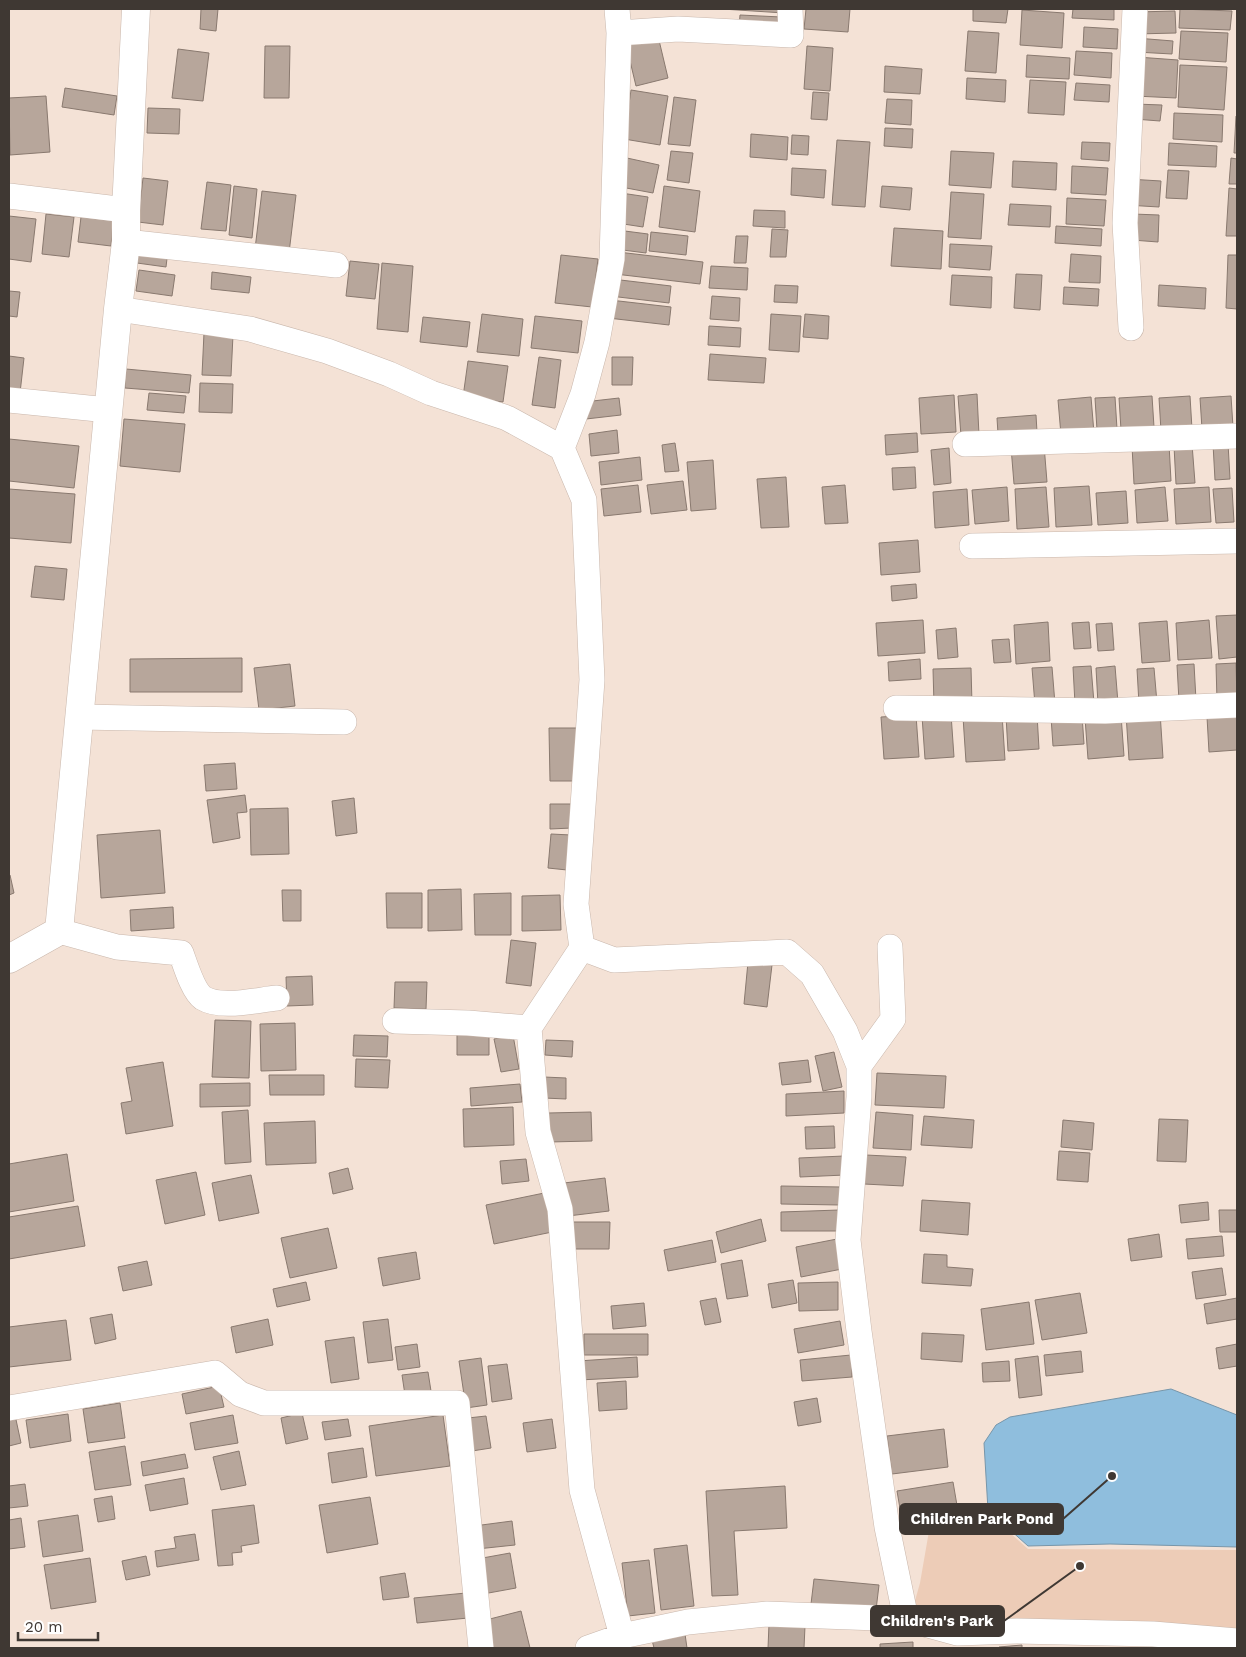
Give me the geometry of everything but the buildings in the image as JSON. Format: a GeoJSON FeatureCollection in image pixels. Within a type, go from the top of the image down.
{"type":"FeatureCollection","features":[{"type":"Feature","properties":{"kind":"street"},"geometry":{"type":"LineString","coordinates":[[59,931],[108,410],[126,242],[136,9]]}},
{"type":"Feature","properties":{"kind":"street"},"geometry":{"type":"LineString","coordinates":[[562,448],[583,394],[594,351],[612,259],[619,33],[617,9]]}},
{"type":"Feature","properties":{"kind":"street"},"geometry":{"type":"LineString","coordinates":[[619,33],[678,29],[791,35],[790,9]]}},
{"type":"Feature","properties":{"kind":"street"},"geometry":{"type":"LineString","coordinates":[[1131,328],[1125,223],[1135,9]]}},
{"type":"Feature","properties":{"kind":"street"},"geometry":{"type":"LineString","coordinates":[[9,196],[126,210]]}},
{"type":"Feature","properties":{"kind":"street"},"geometry":{"type":"LineString","coordinates":[[126,242],[336,266]]}},
{"type":"Feature","properties":{"kind":"street"},"geometry":{"type":"LineString","coordinates":[[118,309],[250,329],[328,351],[389,374],[431,393],[508,418],[562,448],[584,500],[592,680],[576,904],[582,948],[529,1028],[538,1132],[560,1209],[582,1490],[622,1636]]}},
{"type":"Feature","properties":{"kind":"street"},"geometry":{"type":"LineString","coordinates":[[9,400],[108,410]]}},
{"type":"Feature","properties":{"kind":"street"},"geometry":{"type":"LineString","coordinates":[[966,444],[1237,436]]}},
{"type":"Feature","properties":{"kind":"street"},"geometry":{"type":"LineString","coordinates":[[972,546],[1237,541]]}},
{"type":"Feature","properties":{"kind":"street"},"geometry":{"type":"LineString","coordinates":[[896,708],[1105,711],[1237,705]]}},
{"type":"Feature","properties":{"kind":"street"},"geometry":{"type":"LineString","coordinates":[[79,717],[344,722]]}},
{"type":"Feature","properties":{"kind":"street"},"geometry":{"type":"LineString","coordinates":[[9,959],[59,931],[117,947],[181,953],[191,980],[202,997],[221,1004],[277,998]]}},
{"type":"Feature","properties":{"kind":"street"},"geometry":{"type":"LineString","coordinates":[[859,1066],[893,1019],[890,947]]}},
{"type":"Feature","properties":{"kind":"street"},"geometry":{"type":"LineString","coordinates":[[582,948],[614,960],[787,952],[812,974],[845,1031],[859,1066],[848,1240],[887,1526],[906,1619]]}},
{"type":"Feature","properties":{"kind":"street"},"geometry":{"type":"LineString","coordinates":[[395,1021],[468,1023],[529,1028]]}},
{"type":"Feature","properties":{"kind":"street"},"geometry":{"type":"LineString","coordinates":[[9,1408],[215,1373],[240,1394],[264,1403],[458,1402],[481,1648]]}},
{"type":"Feature","properties":{"kind":"street"},"geometry":{"type":"LineString","coordinates":[[588,1648],[622,1636],[688,1622],[767,1614],[906,1619],[958,1640],[1017,1631],[1153,1634],[1237,1642]]}},
{"type":"Feature","properties":{"kind":"shaded area"},"geometry":{"type":"Polygon","coordinates":[[[990,1515],[1028,1549],[1237,1550],[1237,1640],[953,1627],[911,1615],[920,1583],[929,1531],[990,1515]]]}},
{"type":"Feature","properties":{"kind":"water"},"geometry":{"type":"Polygon","coordinates":[[[1171,1389],[1237,1415],[1237,1547],[1110,1544],[1028,1546],[988,1510],[984,1443],[996,1425],[1010,1417],[1171,1389]]]}},
{"type":"Feature","properties":{"kind":"place","name":"Children Park Pond"},"geometry":{"type":"Point","coordinates":[1112,1476]}},
{"type":"Feature","properties":{"kind":"place","name":"Children's Park"},"geometry":{"type":"Point","coordinates":[1080,1566]}}]}
